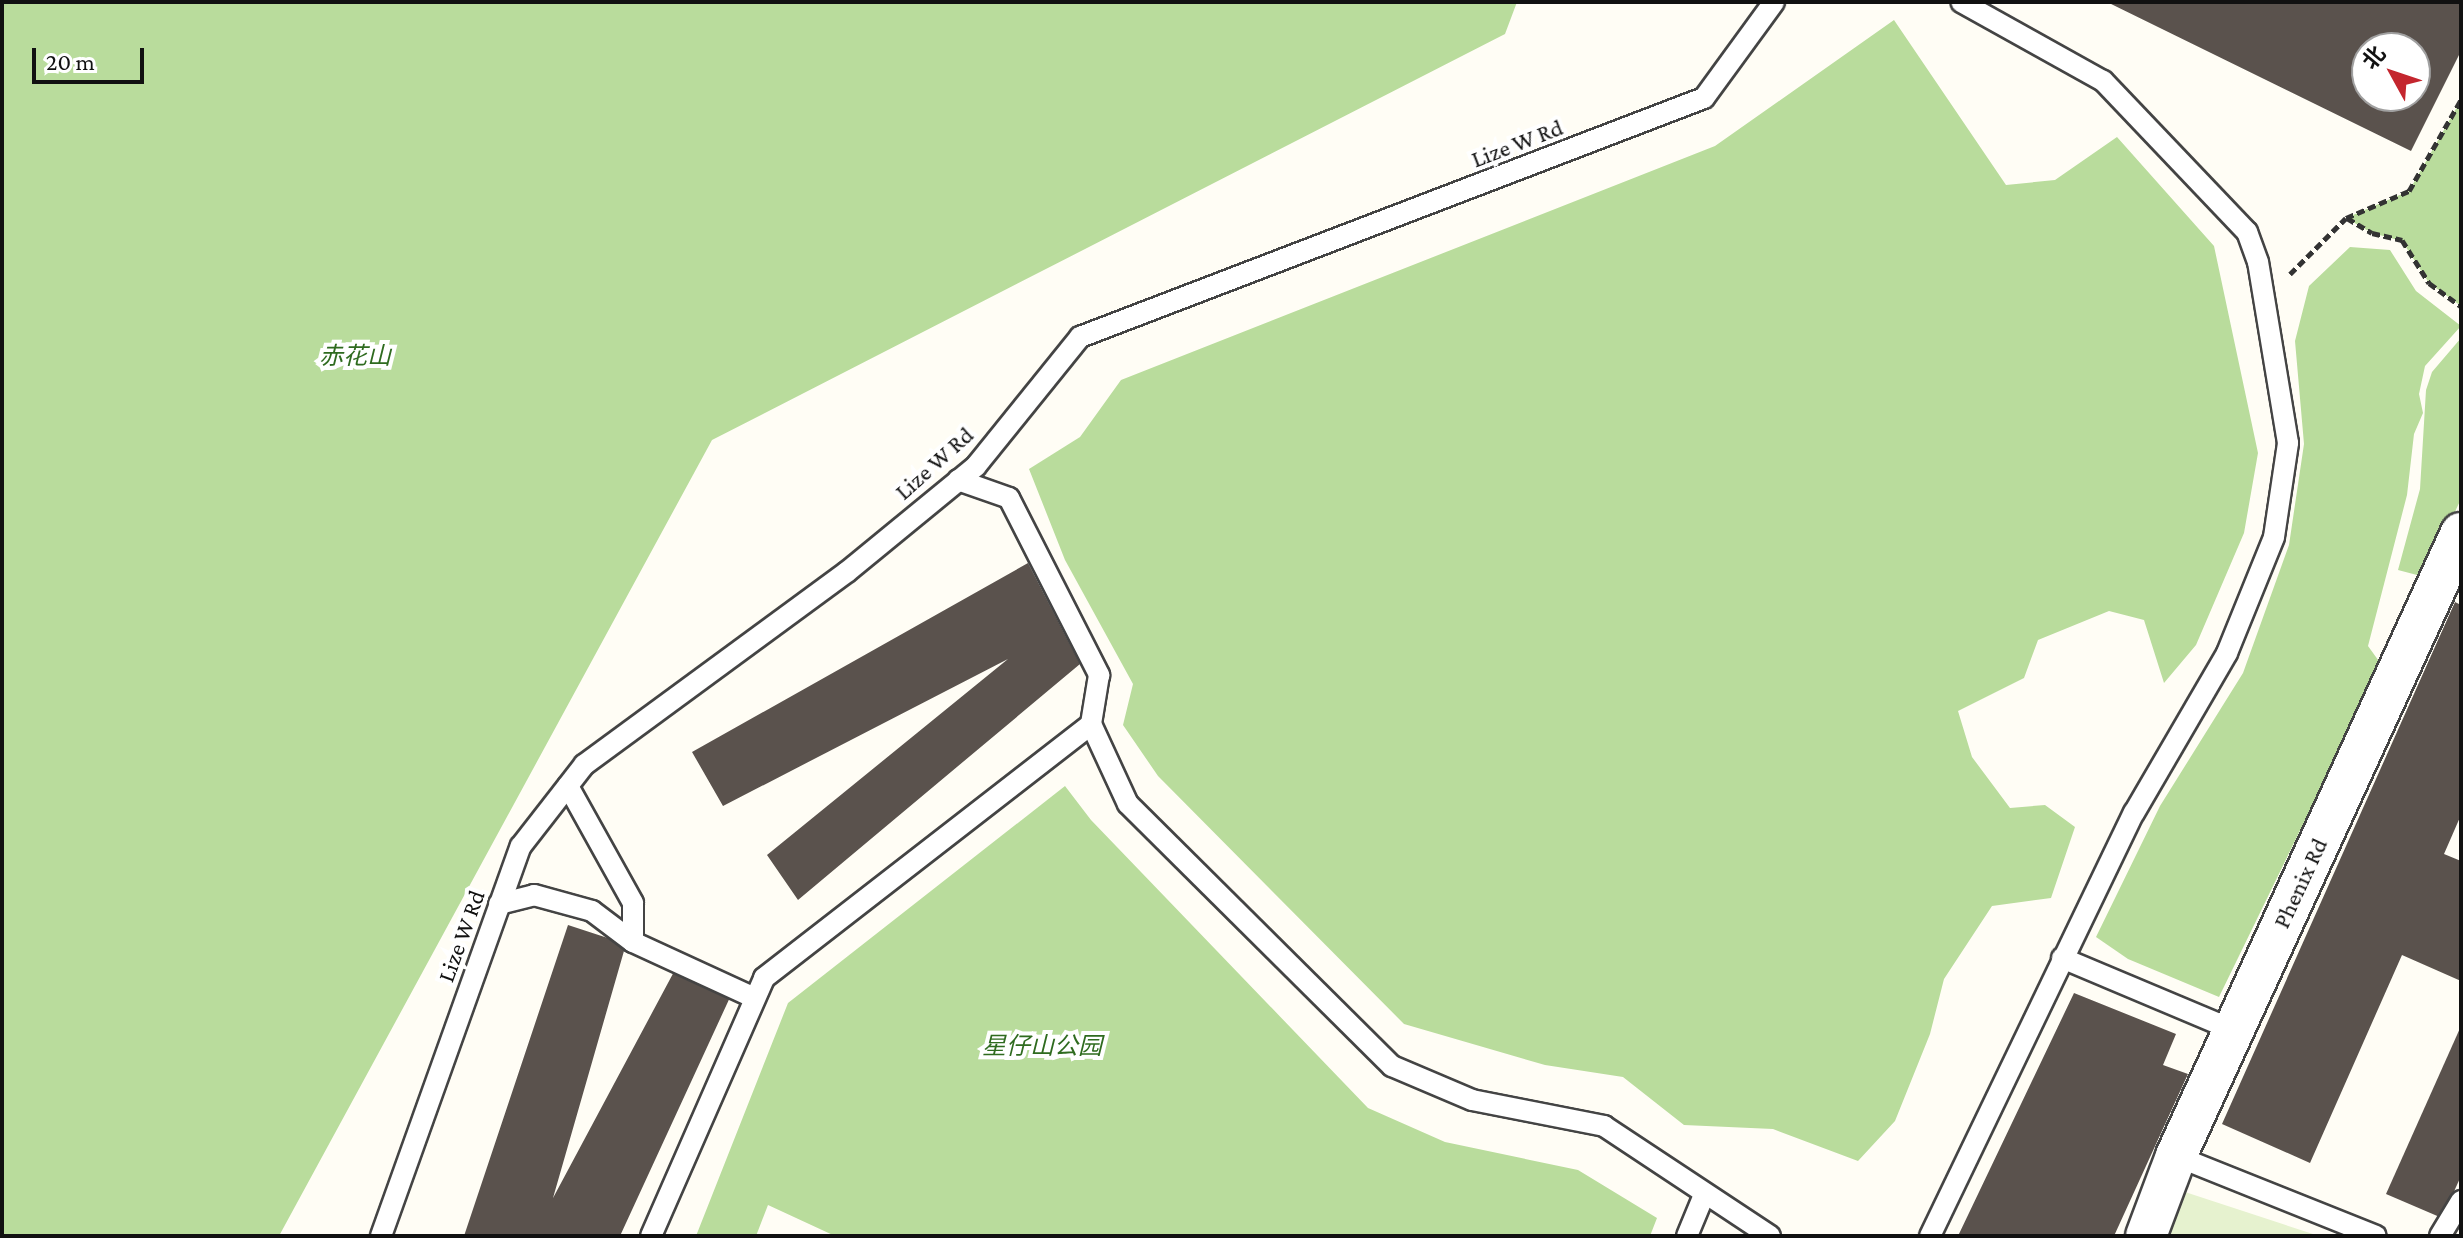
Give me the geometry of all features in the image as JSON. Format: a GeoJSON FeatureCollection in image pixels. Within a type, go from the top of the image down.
{"type":"FeatureCollection","features":[{"type":"Feature","properties":{"kind":"street","name":"Phenix Rd"},"geometry":{"type":"LineString","coordinates":[[2146,1236],[2176,1156],[2461,533]]}},
{"type":"Feature","properties":{"kind":"lane","name":"Lize W Rd"},"geometry":{"type":"LineString","coordinates":[[381,1236],[521,846],[584,765],[847,572],[976,466],[1080,337],[1704,98],[1774,2]]}},
{"type":"Feature","properties":{"kind":"lane"},"geometry":{"type":"LineString","coordinates":[[1930,1236],[2134,813],[2227,653],[2274,537],[2288,443],[2264,300],[2247,232],[2160,136],[2103,81],[1961,2]]}},
{"type":"Feature","properties":{"kind":"lane"},"geometry":{"type":"LineString","coordinates":[[958,480],[1009,498],[1099,675],[1091,724],[1128,804],[1392,1066],[1472,1100],[1604,1126],[1770,1236]]}},
{"type":"Feature","properties":{"kind":"lane"},"geometry":{"type":"LineString","coordinates":[[651,1236],[764,978],[1091,724]]}},
{"type":"Feature","properties":{"kind":"lane"},"geometry":{"type":"LineString","coordinates":[[568,786],[633,903],[633,942]]}},
{"type":"Feature","properties":{"kind":"lane"},"geometry":{"type":"LineString","coordinates":[[499,904],[534,895],[592,911],[633,942],[755,998]]}},
{"type":"Feature","properties":{"kind":"lane"},"geometry":{"type":"LineString","coordinates":[[2062,958],[2233,1030]]}},
{"type":"Feature","properties":{"kind":"lane"},"geometry":{"type":"LineString","coordinates":[[2176,1156],[2376,1236]]}},
{"type":"Feature","properties":{"kind":"lane"},"geometry":{"type":"LineString","coordinates":[[1687,1236],[1704,1195]]}},
{"type":"Feature","properties":{"kind":"lane"},"geometry":{"type":"LineString","coordinates":[[2440,1236],[2461,1201]]}},
{"type":"Feature","properties":{"kind":"path"},"geometry":{"type":"LineString","coordinates":[[2264,300],[2346,218],[2409,191],[2461,100]]}},
{"type":"Feature","properties":{"kind":"path"},"geometry":{"type":"LineString","coordinates":[[2346,218],[2372,233],[2402,240],[2429,283],[2461,306]]}},
{"type":"Feature","properties":{"kind":"green space","name":"赤花山"},"geometry":{"type":"Polygon","coordinates":[[[2,2],[1517,2],[1505,34],[712,440],[279,1236],[2,1236],[2,2]]]}},
{"type":"Feature","properties":{"kind":"green space"},"geometry":{"type":"Polygon","coordinates":[[[1894,20],[2006,185],[2055,180],[2117,137],[2214,246],[2258,453],[2244,533],[2196,645],[2164,683],[2144,620],[2109,611],[2038,640],[2024,678],[1958,711],[1972,757],[2010,808],[2045,805],[2075,827],[2051,898],[1992,906],[1944,979],[1930,1034],[1895,1121],[1858,1161],[1773,1129],[1684,1125],[1623,1077],[1545,1065],[1404,1024],[1158,776],[1123,725],[1133,684],[1065,560],[1029,469],[1080,437],[1121,380],[1715,146],[1894,20]]]}},
{"type":"Feature","properties":{"kind":"green space"},"geometry":{"type":"Polygon","coordinates":[[[2461,100],[2461,306],[2429,283],[2402,241],[2372,233],[2346,218],[2409,191],[2461,100]]]}},
{"type":"Feature","properties":{"kind":"green space"},"geometry":{"type":"Polygon","coordinates":[[[2350,247],[2390,250],[2416,291],[2461,326],[2425,366],[2419,394],[2423,413],[2414,434],[2407,495],[2368,646],[2381,664],[2219,997],[2128,959],[2096,937],[2160,806],[2243,673],[2289,545],[2304,444],[2295,341],[2309,286],[2350,247]]]}},
{"type":"Feature","properties":{"kind":"green space"},"geometry":{"type":"Polygon","coordinates":[[[2461,338],[2461,499],[2433,558],[2417,575],[2398,570],[2420,489],[2426,390],[2432,372],[2461,338]]]}},
{"type":"Feature","properties":{"kind":"green space","name":"星仔山公园"},"geometry":{"type":"Polygon","coordinates":[[[1065,786],[1091,820],[1368,1108],[1445,1142],[1578,1170],[1657,1218],[1650,1236],[835,1236],[768,1205],[756,1236],[696,1236],[788,1003],[1065,786]]]}},
{"type":"Feature","properties":{"kind":"green space"},"geometry":{"type":"Polygon","coordinates":[[[2182,1191],[2319,1236],[2166,1236],[2182,1191]]]}},
{"type":"Feature","properties":{"kind":"building"},"geometry":{"type":"Polygon","coordinates":[[[2107,2],[2461,2],[2461,51],[2431,111],[2431,32],[2351,32],[2351,112],[2430,112],[2411,151],[2107,2]]]}},
{"type":"Feature","properties":{"kind":"building"},"geometry":{"type":"Polygon","coordinates":[[[1028,563],[1080,664],[798,900],[767,855],[1008,659],[723,806],[692,752],[1028,563]]]}},
{"type":"Feature","properties":{"kind":"building"},"geometry":{"type":"Polygon","coordinates":[[[2455,602],[2461,605],[2461,815],[2444,854],[2461,861],[2461,981],[2402,955],[2310,1163],[2222,1124],[2455,602]]]}},
{"type":"Feature","properties":{"kind":"building"},"geometry":{"type":"Polygon","coordinates":[[[568,925],[626,944],[553,1198],[676,968],[732,993],[620,1236],[464,1236],[568,925]]]}},
{"type":"Feature","properties":{"kind":"building"},"geometry":{"type":"Polygon","coordinates":[[[2074,993],[2176,1034],[2163,1065],[2188,1074],[2114,1236],[1958,1236],[2074,993]]]}},
{"type":"Feature","properties":{"kind":"building"},"geometry":{"type":"Polygon","coordinates":[[[2461,1026],[2461,1176],[2442,1218],[2386,1194],[2461,1026]]]}}]}
